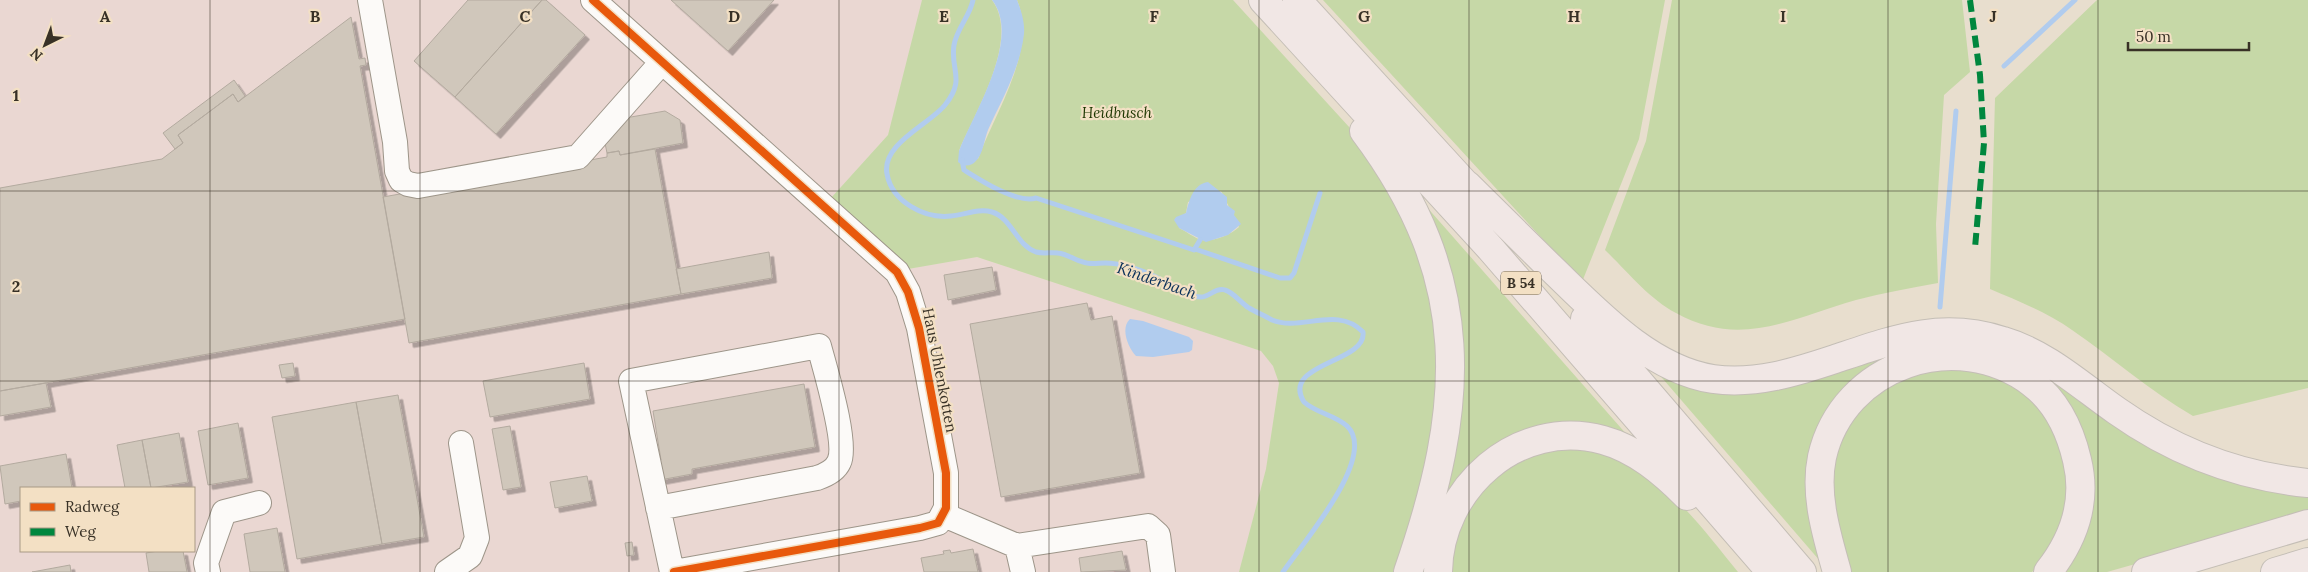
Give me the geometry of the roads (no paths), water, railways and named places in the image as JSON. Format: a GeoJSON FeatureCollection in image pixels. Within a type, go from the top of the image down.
{"type":"FeatureCollection","features":[{"type":"Feature","properties":{"kind":"highway"},"geometry":{"type":"LineString","coordinates":[[1262,0],[1314,74],[1359,124],[1391,170],[1413,208],[1435,265],[1444,303],[1451,349],[1449,406],[1439,469],[1408,572]]}},
{"type":"Feature","properties":{"kind":"highway","name":"B 54"},"geometry":{"type":"LineString","coordinates":[[1262,0],[1490,248],[1771,572]]}},
{"type":"Feature","properties":{"kind":"highway","name":"B 54"},"geometry":{"type":"LineString","coordinates":[[1296,0],[1607,344],[1802,572]]}},
{"type":"Feature","properties":{"kind":"highway"},"geometry":{"type":"LineString","coordinates":[[1466,186],[1578,293],[1629,338],[1672,366],[1712,379],[1755,380],[1798,371],[1898,338],[1939,331],[1973,333],[2007,342],[2051,363],[2116,411],[2160,440],[2184,452],[2234,470],[2286,481],[2308,483]]}},
{"type":"Feature","properties":{"kind":"highway"},"geometry":{"type":"LineString","coordinates":[[1837,572],[1821,504],[1820,477],[1828,438],[1840,415],[1855,396],[1872,380],[1898,365],[1938,357],[1984,361],[2019,374],[2046,396],[2067,428],[2080,471],[2080,505],[2070,539],[2048,572]]}},
{"type":"Feature","properties":{"kind":"highway"},"geometry":{"type":"LineString","coordinates":[[1438,572],[1438,558],[1444,528],[1464,490],[1485,469],[1511,451],[1548,438],[1568,436],[1602,440],[1625,448],[1645,460],[1662,472],[1707,519],[1767,572]]}},
{"type":"Feature","properties":{"kind":"highway"},"geometry":{"type":"LineString","coordinates":[[2146,572],[2308,524]]}},
{"type":"Feature","properties":{"kind":"highway"},"geometry":{"type":"LineString","coordinates":[[2275,572],[2308,562]]}},
{"type":"Feature","properties":{"kind":"street"},"geometry":{"type":"LineString","coordinates":[[370,0],[396,142],[397,171],[401,180],[408,184],[418,186],[578,157],[662,62]]}},
{"type":"Feature","properties":{"kind":"street","name":"Haus Uhlenkotten"},"geometry":{"type":"LineString","coordinates":[[593,0],[891,266],[902,280],[914,308],[919,328],[946,473],[947,496],[944,515]]}},
{"type":"Feature","properties":{"kind":"street"},"geometry":{"type":"LineString","coordinates":[[658,508],[817,478],[833,470],[839,462],[842,443],[819,346],[630,381],[658,508],[673,572],[704,569],[920,528],[938,523],[944,515],[1017,546],[1148,526],[1158,535],[1163,572]]}},
{"type":"Feature","properties":{"kind":"street"},"geometry":{"type":"LineString","coordinates":[[447,572],[470,556],[477,538],[461,443]]}},
{"type":"Feature","properties":{"kind":"street"},"geometry":{"type":"LineString","coordinates":[[208,572],[206,563],[224,512],[259,503]]}},
{"type":"Feature","properties":{"kind":"street"},"geometry":{"type":"LineString","coordinates":[[1017,546],[1023,572]]}},
{"type":"Feature","properties":{"kind":"water"},"geometry":{"type":"Polygon","coordinates":[[[992,0],[1017,0],[1024,25],[1022,47],[1015,72],[988,130],[980,155],[973,164],[964,165],[958,162],[959,151],[984,96],[999,54],[1002,34],[1000,16],[992,0]]]}},
{"type":"Feature","properties":{"kind":"water"},"geometry":{"type":"Polygon","coordinates":[[[1208,182],[1227,197],[1227,205],[1235,211],[1234,215],[1241,224],[1228,235],[1206,242],[1179,228],[1174,220],[1176,217],[1186,213],[1190,198],[1195,190],[1203,183],[1208,182]]]}},
{"type":"Feature","properties":{"kind":"water"},"geometry":{"type":"Polygon","coordinates":[[[1130,319],[1143,321],[1189,337],[1193,341],[1192,350],[1153,357],[1136,356],[1130,348],[1125,333],[1130,319]]]}},
{"type":"Feature","properties":{"kind":"waterway","name":"Kinderbach"},"geometry":{"type":"LineString","coordinates":[[973,0],[954,45],[956,81],[951,96],[938,112],[899,144],[891,153],[887,163],[887,174],[890,184],[895,193],[911,207],[931,215],[941,216],[982,211],[992,212],[999,215],[1024,244],[1036,252],[1061,254],[1088,263],[1111,263],[1131,267],[1195,296],[1204,297],[1222,289],[1231,293],[1249,308],[1272,320],[1283,323],[1342,320],[1353,324],[1363,332],[1361,342],[1352,351],[1313,371],[1304,379],[1300,389],[1304,402],[1309,406],[1337,419],[1347,426],[1354,440],[1353,458],[1346,478],[1334,500],[1283,572]]}},
{"type":"Feature","properties":{"kind":"waterway"},"geometry":{"type":"LineString","coordinates":[[2004,66],[2075,0]]}},
{"type":"Feature","properties":{"kind":"waterway"},"geometry":{"type":"LineString","coordinates":[[1940,307],[1956,111]]}},
{"type":"Feature","properties":{"kind":"waterway"},"geometry":{"type":"LineString","coordinates":[[962,160],[964,170],[989,185],[1019,198],[1036,198],[1194,250],[1200,240]]}},
{"type":"Feature","properties":{"kind":"waterway"},"geometry":{"type":"LineString","coordinates":[[1195,249],[1280,278],[1290,278],[1294,273],[1320,193]]}},
{"type":"Feature","properties":{"kind":"park label","name":"Heidbusch"},"geometry":{"type":"Point","coordinates":[1117,112]}}]}
